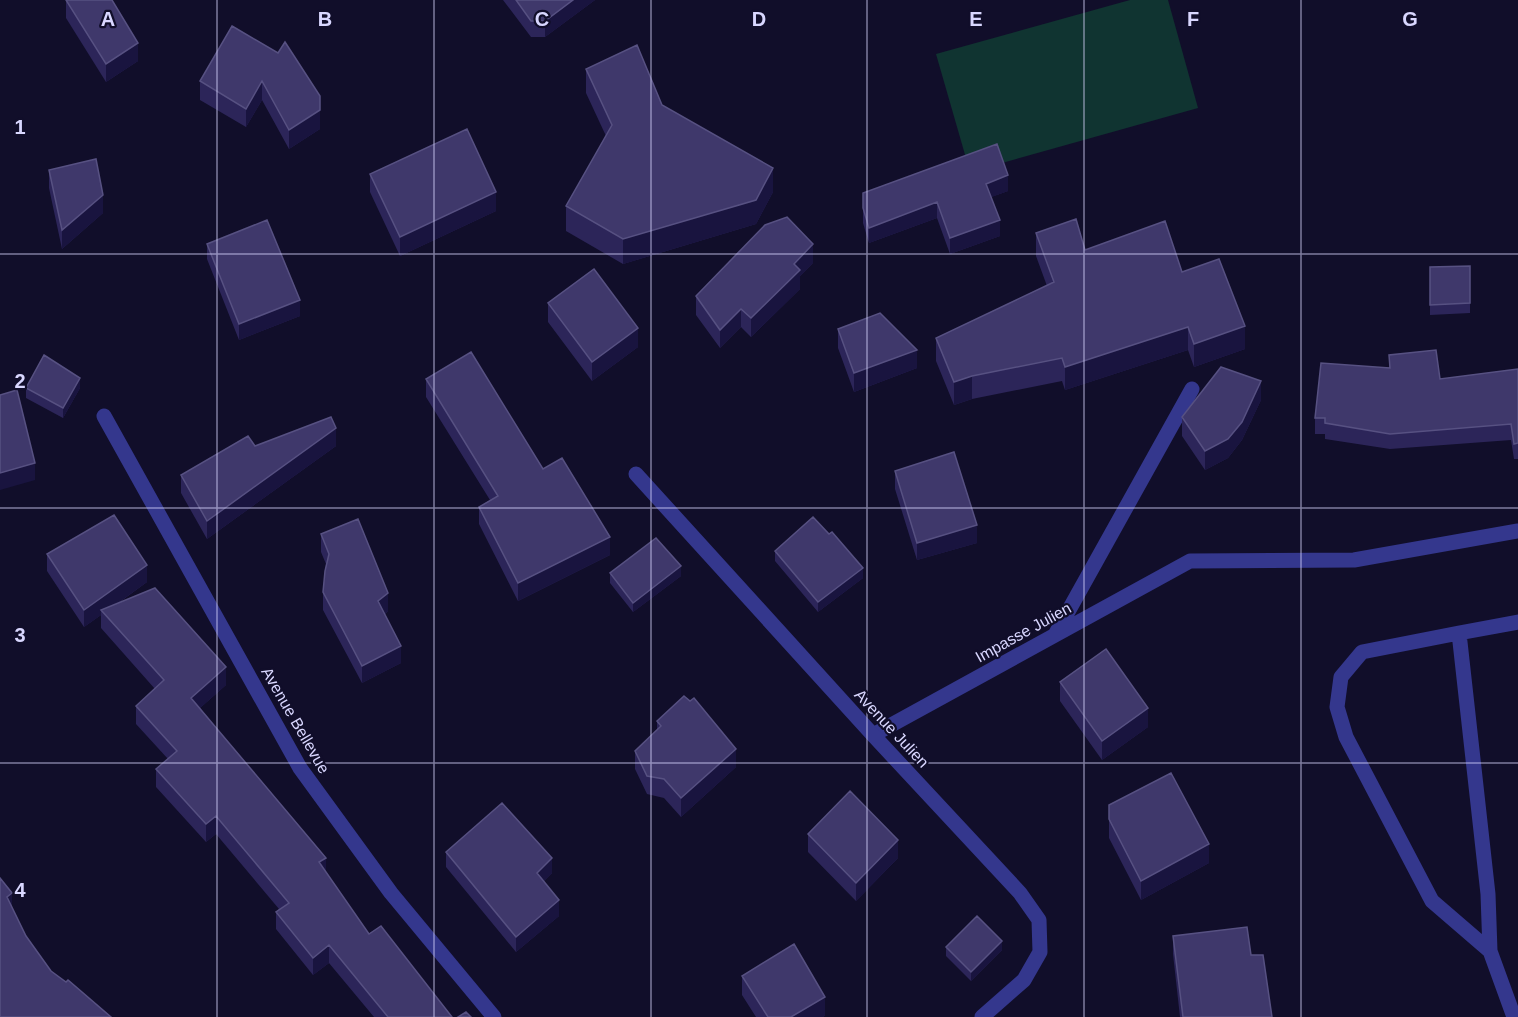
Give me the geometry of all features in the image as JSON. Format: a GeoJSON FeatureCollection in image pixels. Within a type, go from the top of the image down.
{"type":"FeatureCollection","features":[{"type":"Feature","properties":{"kind":"street"},"geometry":{"type":"LineString","coordinates":[[1055,635],[1192,389]]}},
{"type":"Feature","properties":{"kind":"street","name":"Avenue Bellevue"},"geometry":{"type":"LineString","coordinates":[[104,416],[300,768],[391,892],[494,1017]]}},
{"type":"Feature","properties":{"kind":"street","name":"Avenue Julien"},"geometry":{"type":"LineString","coordinates":[[636,474],[1020,893],[1039,920],[1040,952],[1035,962],[1024,980],[982,1017]]}},
{"type":"Feature","properties":{"kind":"street","name":"Impasse Julien"},"geometry":{"type":"LineString","coordinates":[[873,735],[1190,561],[1354,560],[1518,531]]}},
{"type":"Feature","properties":{"kind":"street"},"geometry":{"type":"LineString","coordinates":[[1490,951],[1432,901],[1346,737],[1337,707],[1341,677],[1362,652],[1518,622]]}},
{"type":"Feature","properties":{"kind":"street"},"geometry":{"type":"LineString","coordinates":[[1459,633],[1488,894],[1490,951],[1514,1017]]}},
{"type":"Feature","properties":{"kind":"green space"},"geometry":{"type":"Polygon","coordinates":[[[1130,0],[1168,0],[1198,108],[970,172],[936,54],[1130,0]]]}},
{"type":"Feature","properties":{"kind":"building"},"geometry":{"type":"Polygon","coordinates":[[[66,0],[112,0],[138,43],[106,64],[66,0]]]}},
{"type":"Feature","properties":{"kind":"building"},"geometry":{"type":"Polygon","coordinates":[[[516,0],[573,0],[545,21],[531,21],[516,0]]]}},
{"type":"Feature","properties":{"kind":"building"},"geometry":{"type":"Polygon","coordinates":[[[232,26],[278,53],[285,42],[320,96],[320,110],[289,130],[262,81],[246,109],[200,81],[232,26]]]}},
{"type":"Feature","properties":{"kind":"building"},"geometry":{"type":"Polygon","coordinates":[[[637,45],[662,105],[773,168],[756,200],[623,239],[566,206],[612,125],[586,69],[637,45]]]}},
{"type":"Feature","properties":{"kind":"building"},"geometry":{"type":"Polygon","coordinates":[[[467,129],[496,192],[400,237],[370,174],[467,129]]]}},
{"type":"Feature","properties":{"kind":"building"},"geometry":{"type":"Polygon","coordinates":[[[997,144],[1008,175],[986,184],[1000,220],[950,238],[937,202],[869,228],[863,208],[863,193],[997,144]]]}},
{"type":"Feature","properties":{"kind":"building"},"geometry":{"type":"Polygon","coordinates":[[[96,159],[103,195],[62,230],[49,170],[96,159]]]}},
{"type":"Feature","properties":{"kind":"building"},"geometry":{"type":"Polygon","coordinates":[[[787,217],[813,244],[794,264],[800,270],[751,318],[741,309],[720,330],[696,296],[765,225],[787,217]]]}},
{"type":"Feature","properties":{"kind":"building"},"geometry":{"type":"Polygon","coordinates":[[[1076,219],[1085,250],[1165,221],[1182,272],[1219,259],[1245,326],[1194,344],[1188,327],[1065,367],[1062,358],[972,376],[954,382],[936,338],[1054,282],[1036,233],[1076,219]]]}},
{"type":"Feature","properties":{"kind":"building"},"geometry":{"type":"Polygon","coordinates":[[[267,220],[300,300],[239,324],[207,244],[267,220]]]}},
{"type":"Feature","properties":{"kind":"building"},"geometry":{"type":"Polygon","coordinates":[[[1470,266],[1470,303],[1430,305],[1430,267],[1470,266]]]}},
{"type":"Feature","properties":{"kind":"building"},"geometry":{"type":"Polygon","coordinates":[[[594,269],[638,328],[592,362],[548,303],[594,269]]]}},
{"type":"Feature","properties":{"kind":"building"},"geometry":{"type":"Polygon","coordinates":[[[880,313],[917,350],[854,373],[838,329],[880,313]]]}},
{"type":"Feature","properties":{"kind":"building"},"geometry":{"type":"Polygon","coordinates":[[[1436,350],[1440,379],[1518,369],[1518,443],[1514,444],[1511,424],[1390,434],[1325,423],[1325,418],[1315,418],[1321,363],[1390,368],[1389,355],[1436,350]]]}},
{"type":"Feature","properties":{"kind":"building"},"geometry":{"type":"Polygon","coordinates":[[[471,352],[543,469],[562,458],[610,537],[518,583],[479,507],[498,496],[426,379],[471,352]]]}},
{"type":"Feature","properties":{"kind":"building"},"geometry":{"type":"Polygon","coordinates":[[[44,355],[80,378],[63,408],[26,388],[44,355]]]}},
{"type":"Feature","properties":{"kind":"building"},"geometry":{"type":"Polygon","coordinates":[[[1221,367],[1261,381],[1242,422],[1228,439],[1205,451],[1182,417],[1221,367]]]}},
{"type":"Feature","properties":{"kind":"building"},"geometry":{"type":"Polygon","coordinates":[[[17,390],[35,463],[0,473],[0,395],[17,390]]]}},
{"type":"Feature","properties":{"kind":"building"},"geometry":{"type":"Polygon","coordinates":[[[331,417],[336,428],[207,521],[181,475],[248,436],[255,446],[331,417]]]}},
{"type":"Feature","properties":{"kind":"building"},"geometry":{"type":"Polygon","coordinates":[[[954,452],[977,525],[917,543],[895,471],[954,452]]]}},
{"type":"Feature","properties":{"kind":"building"},"geometry":{"type":"Polygon","coordinates":[[[114,515],[147,565],[84,610],[47,554],[114,515]]]}},
{"type":"Feature","properties":{"kind":"building"},"geometry":{"type":"Polygon","coordinates":[[[813,517],[829,534],[832,532],[863,568],[818,602],[775,551],[813,517]]]}},
{"type":"Feature","properties":{"kind":"building"},"geometry":{"type":"Polygon","coordinates":[[[358,519],[388,593],[378,601],[401,646],[362,666],[323,592],[329,554],[321,534],[358,519]]]}},
{"type":"Feature","properties":{"kind":"building"},"geometry":{"type":"Polygon","coordinates":[[[656,538],[681,566],[633,603],[610,573],[656,538]]]}},
{"type":"Feature","properties":{"kind":"building"},"geometry":{"type":"Polygon","coordinates":[[[155,588],[226,667],[191,698],[326,858],[319,862],[369,934],[381,926],[452,1017],[388,1017],[329,945],[313,958],[276,912],[289,903],[216,816],[206,824],[156,769],[177,751],[136,706],[164,680],[101,610],[155,588]]]}},
{"type":"Feature","properties":{"kind":"building"},"geometry":{"type":"Polygon","coordinates":[[[1106,649],[1148,708],[1102,741],[1060,682],[1106,649]]]}},
{"type":"Feature","properties":{"kind":"building"},"geometry":{"type":"Polygon","coordinates":[[[684,696],[690,701],[694,698],[736,749],[681,798],[664,779],[647,776],[635,751],[661,726],[657,721],[684,696]]]}},
{"type":"Feature","properties":{"kind":"building"},"geometry":{"type":"Polygon","coordinates":[[[1171,773],[1209,844],[1141,881],[1109,819],[1109,805],[1171,773]]]}},
{"type":"Feature","properties":{"kind":"building"},"geometry":{"type":"Polygon","coordinates":[[[850,791],[898,840],[856,883],[808,834],[850,791]]]}},
{"type":"Feature","properties":{"kind":"building"},"geometry":{"type":"Polygon","coordinates":[[[502,803],[552,858],[537,873],[559,900],[516,937],[446,852],[502,803]]]}},
{"type":"Feature","properties":{"kind":"building"},"geometry":{"type":"Polygon","coordinates":[[[0,878],[12,893],[7,897],[26,936],[51,971],[66,982],[68,980],[111,1017],[0,1017],[0,878]]]}},
{"type":"Feature","properties":{"kind":"building"},"geometry":{"type":"Polygon","coordinates":[[[977,916],[1002,941],[971,972],[946,947],[977,916]]]}},
{"type":"Feature","properties":{"kind":"building"},"geometry":{"type":"Polygon","coordinates":[[[1247,927],[1251,955],[1263,955],[1272,1017],[1183,1017],[1173,936],[1247,927]]]}},
{"type":"Feature","properties":{"kind":"building"},"geometry":{"type":"Polygon","coordinates":[[[794,944],[825,997],[791,1017],[768,1017],[742,976],[794,944]]]}},
{"type":"Feature","properties":{"kind":"building"},"geometry":{"type":"Polygon","coordinates":[[[466,1012],[471,1017],[458,1017],[466,1012]]]}}]}
